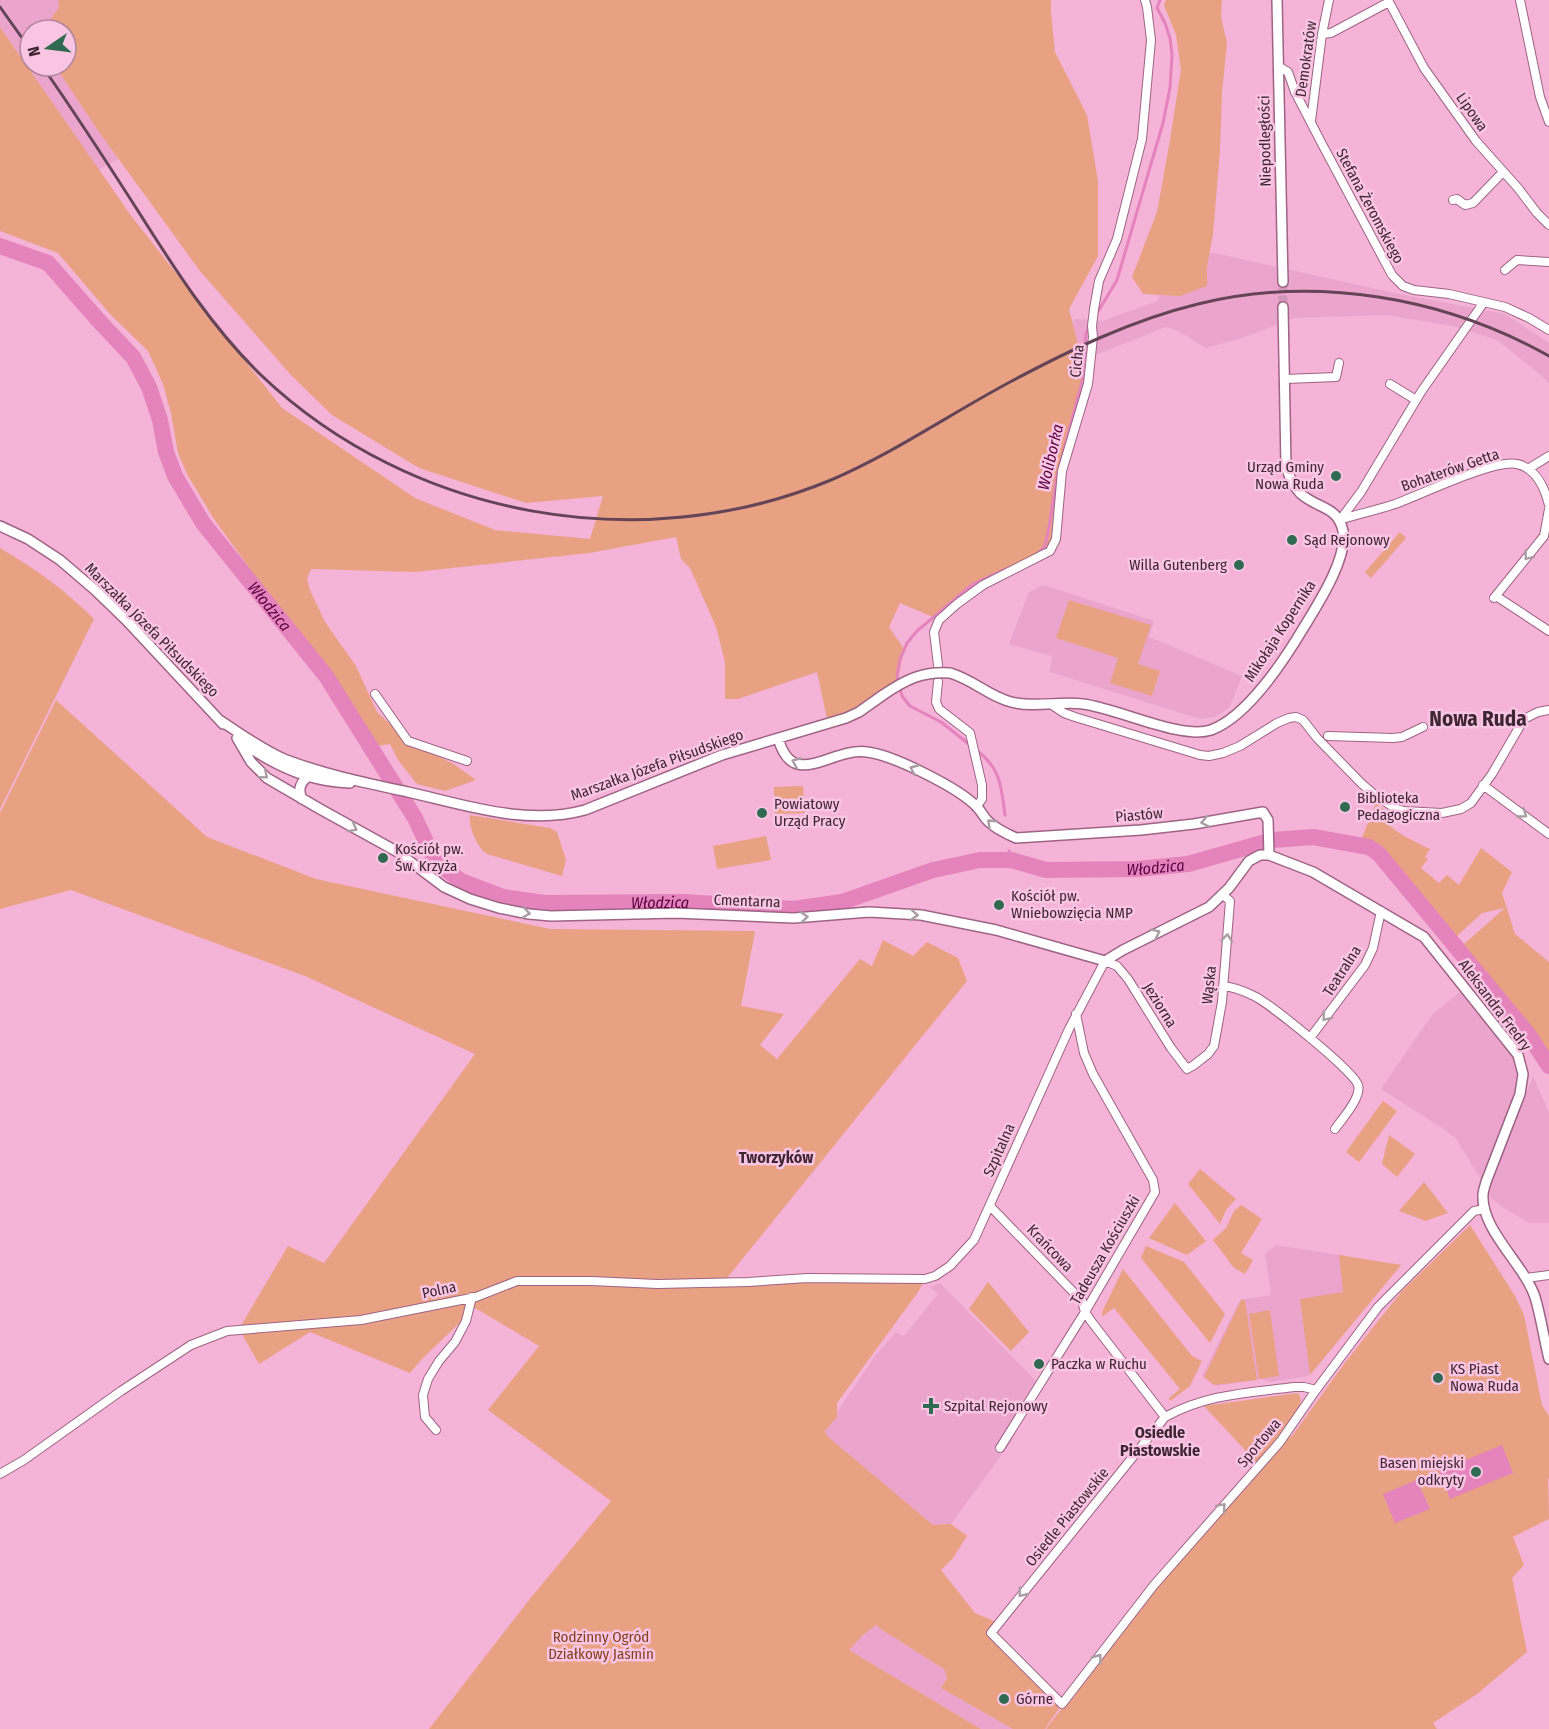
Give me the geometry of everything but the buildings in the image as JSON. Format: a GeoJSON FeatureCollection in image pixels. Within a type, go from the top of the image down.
{"type":"FeatureCollection","features":[{"type":"Feature","properties":{"kind":"street","name":"Cicha"},"geometry":{"type":"LineString","coordinates":[[974,804],[982,799],[982,785],[970,733],[939,709],[936,702],[938,666],[934,632],[939,620],[957,604],[983,585],[1050,551],[1056,539],[1062,471],[1088,384],[1092,326],[1099,281],[1118,239],[1142,139],[1151,40],[1145,0]]}},
{"type":"Feature","properties":{"kind":"street","name":"Niepodległości"},"geometry":{"type":"LineString","coordinates":[[1277,0],[1283,282]]}},
{"type":"Feature","properties":{"kind":"street","name":"Demokratów"},"geometry":{"type":"LineString","coordinates":[[1311,122],[1322,34],[1329,0]]}},
{"type":"Feature","properties":{"kind":"street"},"geometry":{"type":"LineString","coordinates":[[1520,0],[1540,97],[1549,122]]}},
{"type":"Feature","properties":{"kind":"street"},"geometry":{"type":"LineString","coordinates":[[1322,34],[1330,33],[1388,1]]}},
{"type":"Feature","properties":{"kind":"street","name":"Lipowa"},"geometry":{"type":"LineString","coordinates":[[1388,1],[1424,68],[1476,141],[1549,225]]}},
{"type":"Feature","properties":{"kind":"street","name":"Stefana Żeromskiego"},"geometry":{"type":"LineString","coordinates":[[1278,66],[1288,72],[1295,92],[1392,275],[1403,286],[1505,307],[1549,330]]}},
{"type":"Feature","properties":{"kind":"street"},"geometry":{"type":"LineString","coordinates":[[1453,200],[1457,199],[1465,205],[1473,203],[1503,172]]}},
{"type":"Feature","properties":{"kind":"street"},"geometry":{"type":"LineString","coordinates":[[1505,270],[1517,260],[1549,262]]}},
{"type":"Feature","properties":{"kind":"street"},"geometry":{"type":"LineString","coordinates":[[1283,307],[1286,466],[1290,479],[1301,493],[1316,504],[1330,510],[1340,520],[1362,492],[1446,354],[1484,302]]}},
{"type":"Feature","properties":{"kind":"street"},"geometry":{"type":"LineString","coordinates":[[1285,379],[1336,377],[1339,363]]}},
{"type":"Feature","properties":{"kind":"street"},"geometry":{"type":"LineString","coordinates":[[1390,384],[1416,400]]}},
{"type":"Feature","properties":{"kind":"street"},"geometry":{"type":"LineString","coordinates":[[1549,456],[1528,469],[1545,490],[1549,507],[1544,536],[1495,597],[1549,631]]}},
{"type":"Feature","properties":{"kind":"street","name":"Bohaterów Getta"},"geometry":{"type":"LineString","coordinates":[[1340,520],[1393,505],[1493,467],[1509,463],[1519,464],[1528,469]]}},
{"type":"Feature","properties":{"kind":"street","name":"Mikołaja Kopernika"},"geometry":{"type":"LineString","coordinates":[[1052,705],[1083,704],[1173,728],[1197,732],[1212,729],[1228,721],[1249,704],[1273,673],[1300,634],[1331,580],[1341,553],[1343,536],[1340,520]]}},
{"type":"Feature","properties":{"kind":"street","name":"Marszałka Józefa Piłsudskiego"},"geometry":{"type":"LineString","coordinates":[[0,526],[28,539],[60,560],[95,590],[237,738],[269,761],[287,770],[340,783],[369,783]]}},
{"type":"Feature","properties":{"kind":"street","name":"Marszałka Józefa Piłsudskiego"},"geometry":{"type":"LineString","coordinates":[[221,721],[262,748],[285,759],[347,778],[491,811],[548,816],[573,813],[596,806],[722,755],[846,718],[859,712],[908,679],[934,673],[950,673],[969,679],[992,695],[1010,702],[1052,705]]}},
{"type":"Feature","properties":{"kind":"street"},"geometry":{"type":"LineString","coordinates":[[375,694],[408,741],[467,761]]}},
{"type":"Feature","properties":{"kind":"street"},"geometry":{"type":"LineString","coordinates":[[1052,705],[1075,717],[1209,756],[1240,746],[1277,723],[1296,717],[1303,720],[1317,738],[1376,796],[1397,809],[1442,813],[1461,809],[1471,803],[1492,774],[1524,719],[1538,712],[1549,710]]}},
{"type":"Feature","properties":{"kind":"street"},"geometry":{"type":"LineString","coordinates":[[1328,736],[1393,738],[1402,737],[1423,727]]}},
{"type":"Feature","properties":{"kind":"street","name":"Cmentarna"},"geometry":{"type":"LineString","coordinates":[[237,738],[257,770],[267,778],[396,851],[444,887],[470,899],[499,908],[551,916],[676,913],[794,918],[869,912],[921,915],[996,930],[1105,961]]}},
{"type":"Feature","properties":{"kind":"street"},"geometry":{"type":"LineString","coordinates":[[778,738],[785,755],[790,761],[799,765],[807,766],[849,752],[867,752],[925,773],[974,804]]}},
{"type":"Feature","properties":{"kind":"street"},"geometry":{"type":"LineString","coordinates":[[302,799],[299,787],[309,776],[317,773],[333,778],[347,778]]}},
{"type":"Feature","properties":{"kind":"street"},"geometry":{"type":"LineString","coordinates":[[1483,785],[1549,834]]}},
{"type":"Feature","properties":{"kind":"street","name":"Piastów"},"geometry":{"type":"LineString","coordinates":[[974,804],[988,822],[1016,838],[1141,830],[1194,824],[1263,812],[1268,820],[1269,852]]}},
{"type":"Feature","properties":{"kind":"street"},"geometry":{"type":"LineString","coordinates":[[1076,1014],[1105,961],[1122,950],[1209,907],[1250,861],[1269,852]]}},
{"type":"Feature","properties":{"kind":"street","name":"Aleksandra Fredry"},"geometry":{"type":"LineString","coordinates":[[1269,852],[1313,872],[1424,937],[1518,1055],[1523,1074],[1521,1094],[1483,1195],[1489,1222],[1526,1278],[1534,1296],[1549,1359]]}},
{"type":"Feature","properties":{"kind":"street","name":"Wąska"},"geometry":{"type":"LineString","coordinates":[[1187,1069],[1201,1060],[1214,1047],[1220,1019],[1230,901],[1222,894]]}},
{"type":"Feature","properties":{"kind":"street","name":"Teatralna"},"geometry":{"type":"LineString","coordinates":[[1310,1038],[1365,965],[1373,948],[1382,911]]}},
{"type":"Feature","properties":{"kind":"street","name":"Jeziorna"},"geometry":{"type":"LineString","coordinates":[[1105,961],[1117,966],[1128,979],[1171,1048],[1187,1069]]}},
{"type":"Feature","properties":{"kind":"street"},"geometry":{"type":"LineString","coordinates":[[1223,986],[1233,987],[1255,996],[1310,1038],[1353,1076],[1359,1086],[1357,1097],[1335,1129]]}},
{"type":"Feature","properties":{"kind":"street","name":"Szpitalna"},"geometry":{"type":"LineString","coordinates":[[925,1280],[950,1266],[978,1233],[1076,1014]]}},
{"type":"Feature","properties":{"kind":"street","name":"Tadeusza Kościuszki"},"geometry":{"type":"LineString","coordinates":[[1000,1448],[1085,1312],[1155,1192],[1153,1180],[1093,1074],[1084,1053],[1076,1014]]}},
{"type":"Feature","properties":{"kind":"street","name":"Krańcowa"},"geometry":{"type":"LineString","coordinates":[[990,1206],[1082,1301],[1085,1312]]}},
{"type":"Feature","properties":{"kind":"street","name":"Sportowa"},"geometry":{"type":"LineString","coordinates":[[991,1633],[1062,1704],[1154,1585],[1280,1442],[1378,1307],[1468,1216],[1474,1211],[1485,1209]]}},
{"type":"Feature","properties":{"kind":"street"},"geometry":{"type":"LineString","coordinates":[[1526,1278],[1549,1275]]}},
{"type":"Feature","properties":{"kind":"street","name":"Polna"},"geometry":{"type":"LineString","coordinates":[[0,1474],[24,1460],[121,1391],[191,1345],[227,1330],[361,1320],[472,1298],[517,1281],[658,1284],[807,1278],[925,1280]]}},
{"type":"Feature","properties":{"kind":"street"},"geometry":{"type":"LineString","coordinates":[[436,1430],[424,1417],[423,1395],[428,1379],[455,1342],[466,1321],[472,1298]]}},
{"type":"Feature","properties":{"kind":"street"},"geometry":{"type":"LineString","coordinates":[[1085,1312],[1165,1417]]}},
{"type":"Feature","properties":{"kind":"street","name":"Osiedle Piastowskie"},"geometry":{"type":"LineString","coordinates":[[991,1633],[1165,1417],[1182,1408],[1217,1397],[1294,1387],[1316,1390]]}},
{"type":"Feature","properties":{"kind":"shaded area"},"geometry":{"type":"Polygon","coordinates":[[[0,0],[150,0],[78,26],[78,18],[18,18],[18,53],[0,27],[0,0]]]}},
{"type":"Feature","properties":{"kind":"shaded area"},"geometry":{"type":"Polygon","coordinates":[[[35,78],[63,78],[118,159],[99,170],[35,78]]]}},
{"type":"Feature","properties":{"kind":"shaded area"},"geometry":{"type":"Polygon","coordinates":[[[1214,253],[1390,292],[1505,314],[1549,343],[1549,384],[1497,340],[1453,326],[1385,315],[1295,318],[1242,338],[1206,348],[1180,332],[1166,327],[1071,365],[1065,332],[1075,319],[1102,321],[1158,301],[1170,263],[1214,253]]]}},
{"type":"Feature","properties":{"kind":"shaded area"},"geometry":{"type":"Polygon","coordinates":[[[1044,585],[1154,621],[1149,637],[1242,676],[1230,707],[1215,717],[1200,719],[1050,672],[1052,656],[1009,644],[1029,592],[1044,585]]]}},
{"type":"Feature","properties":{"kind":"shaded area"},"geometry":{"type":"Polygon","coordinates":[[[1461,991],[1515,1058],[1517,1075],[1515,1094],[1489,1186],[1533,1076],[1549,1113],[1549,1223],[1529,1223],[1501,1206],[1489,1196],[1491,1188],[1489,1187],[1488,1191],[1455,1137],[1381,1089],[1432,1015],[1461,991]]]}},
{"type":"Feature","properties":{"kind":"shaded area"},"geometry":{"type":"Polygon","coordinates":[[[1276,1245],[1401,1265],[1308,1376],[1270,1382],[1261,1379],[1216,1386],[1202,1376],[1240,1300],[1271,1295],[1265,1254],[1276,1245]]]}},
{"type":"Feature","properties":{"kind":"shaded area","name":"Szpital Rejonowy"},"geometry":{"type":"Polygon","coordinates":[[[940,1283],[1036,1381],[1003,1435],[1013,1439],[951,1524],[933,1525],[913,1513],[827,1436],[825,1430],[875,1356],[896,1332],[904,1336],[938,1294],[930,1287],[940,1283]]]}},
{"type":"Feature","properties":{"kind":"shaded area","name":"Basen miejski odkryty"},"geometry":{"type":"Polygon","coordinates":[[[1502,1445],[1513,1473],[1450,1499],[1439,1471],[1502,1445]]]}},
{"type":"Feature","properties":{"kind":"shaded area","name":"Basen miejski odkryty"},"geometry":{"type":"Polygon","coordinates":[[[1417,1480],[1430,1509],[1395,1523],[1383,1494],[1417,1480]]]}},
{"type":"Feature","properties":{"kind":"shaded area"},"geometry":{"type":"Polygon","coordinates":[[[876,1625],[944,1669],[947,1678],[941,1688],[1013,1729],[981,1729],[849,1650],[876,1625]]]}},
{"type":"Feature","properties":{"kind":"green space"},"geometry":{"type":"Polygon","coordinates":[[[58,0],[1051,0],[1055,52],[1087,115],[1098,181],[1098,256],[1069,309],[1088,384],[1062,471],[1056,539],[1050,551],[933,617],[900,603],[889,627],[904,649],[898,679],[883,695],[828,723],[817,672],[738,699],[725,699],[725,662],[716,627],[690,568],[681,559],[676,537],[589,553],[415,572],[311,569],[307,579],[310,590],[325,622],[356,666],[377,712],[408,741],[452,763],[476,780],[445,791],[417,784],[398,760],[390,744],[377,746],[332,672],[253,573],[214,519],[188,476],[178,453],[163,384],[148,351],[110,314],[58,253],[0,231],[0,27],[18,53],[18,78],[35,78],[132,217],[282,408],[415,498],[495,530],[590,539],[603,496],[526,503],[419,468],[332,415],[290,374],[200,271],[99,132],[63,78],[78,78],[78,18],[51,18],[59,7],[58,0]]]}},
{"type":"Feature","properties":{"kind":"green space"},"geometry":{"type":"Polygon","coordinates":[[[1166,0],[1222,0],[1221,17],[1227,43],[1222,92],[1220,151],[1213,234],[1207,267],[1207,286],[1180,296],[1143,294],[1132,277],[1157,212],[1181,69],[1176,35],[1164,5],[1166,0]]]}},
{"type":"Feature","properties":{"kind":"green space"},"geometry":{"type":"Polygon","coordinates":[[[1400,532],[1406,538],[1371,578],[1365,572],[1400,532]]]}},
{"type":"Feature","properties":{"kind":"green space"},"geometry":{"type":"Polygon","coordinates":[[[0,548],[50,580],[94,619],[0,809],[0,548]]]}},
{"type":"Feature","properties":{"kind":"green space"},"geometry":{"type":"Polygon","coordinates":[[[1069,600],[1151,625],[1138,664],[1160,671],[1152,696],[1110,683],[1118,658],[1056,638],[1069,600]]]}},
{"type":"Feature","properties":{"kind":"green space","name":"Rodzinny Ogród Działkowy Jaśmin"},"geometry":{"type":"Polygon","coordinates":[[[56,700],[207,837],[316,879],[550,929],[755,931],[741,1006],[784,1014],[760,1045],[777,1059],[860,959],[872,966],[883,940],[913,956],[927,942],[958,958],[967,981],[727,1278],[748,1282],[925,1279],[918,1292],[837,1403],[837,1417],[825,1431],[827,1436],[933,1525],[951,1524],[967,1536],[953,1558],[941,1570],[975,1613],[999,1623],[991,1632],[1062,1704],[1045,1729],[1013,1729],[941,1688],[947,1678],[944,1669],[876,1625],[849,1650],[981,1729],[429,1729],[529,1600],[611,1501],[488,1410],[539,1346],[475,1308],[410,1373],[310,1332],[259,1364],[239,1329],[288,1246],[324,1263],[475,1054],[305,976],[71,890],[0,909],[0,813],[56,700]]]}},
{"type":"Feature","properties":{"kind":"green space"},"geometry":{"type":"Polygon","coordinates":[[[803,786],[805,813],[775,814],[774,787],[803,786]]]}},
{"type":"Feature","properties":{"kind":"green space"},"geometry":{"type":"Polygon","coordinates":[[[1376,803],[1384,810],[1381,815],[1390,826],[1402,835],[1430,849],[1425,857],[1428,859],[1421,868],[1439,883],[1447,875],[1459,885],[1481,848],[1512,872],[1502,893],[1515,934],[1549,962],[1549,1066],[1528,1034],[1379,854],[1369,847],[1359,845],[1376,803]],[[1505,908],[1482,913],[1457,936],[1464,944],[1505,908]]]}},
{"type":"Feature","properties":{"kind":"green space"},"geometry":{"type":"Polygon","coordinates":[[[470,815],[550,828],[557,832],[566,860],[562,876],[487,854],[474,836],[470,825],[470,815]]]}},
{"type":"Feature","properties":{"kind":"green space"},"geometry":{"type":"Polygon","coordinates":[[[766,836],[771,860],[717,869],[713,846],[766,836]]]}},
{"type":"Feature","properties":{"kind":"green space"},"geometry":{"type":"Polygon","coordinates":[[[1383,1101],[1397,1111],[1359,1162],[1346,1152],[1383,1101]]]}},
{"type":"Feature","properties":{"kind":"green space"},"geometry":{"type":"Polygon","coordinates":[[[1389,1135],[1415,1154],[1397,1177],[1382,1164],[1389,1135]]]}},
{"type":"Feature","properties":{"kind":"green space"},"geometry":{"type":"Polygon","coordinates":[[[1200,1169],[1236,1199],[1226,1210],[1220,1224],[1188,1184],[1200,1169]]]}},
{"type":"Feature","properties":{"kind":"green space"},"geometry":{"type":"Polygon","coordinates":[[[1424,1182],[1448,1213],[1426,1221],[1399,1211],[1424,1182]]]}},
{"type":"Feature","properties":{"kind":"green space"},"geometry":{"type":"Polygon","coordinates":[[[1175,1203],[1206,1241],[1187,1255],[1149,1238],[1175,1203]]]}},
{"type":"Feature","properties":{"kind":"green space"},"geometry":{"type":"Polygon","coordinates":[[[1241,1205],[1262,1219],[1241,1253],[1253,1260],[1245,1274],[1234,1268],[1213,1240],[1226,1228],[1234,1211],[1241,1205]]]}},
{"type":"Feature","properties":{"kind":"green space"},"geometry":{"type":"Polygon","coordinates":[[[1470,1225],[1515,1296],[1524,1315],[1542,1405],[1549,1416],[1549,1519],[1513,1537],[1524,1565],[1512,1578],[1527,1652],[1477,1694],[1433,1723],[1437,1729],[1046,1729],[1171,1565],[1280,1442],[1292,1436],[1347,1360],[1402,1291],[1470,1225]]]}},
{"type":"Feature","properties":{"kind":"green space"},"geometry":{"type":"Polygon","coordinates":[[[1146,1246],[1184,1262],[1225,1314],[1210,1343],[1141,1258],[1146,1246]]]}},
{"type":"Feature","properties":{"kind":"green space"},"geometry":{"type":"Polygon","coordinates":[[[1339,1255],[1401,1265],[1310,1375],[1300,1299],[1343,1292],[1339,1255]]]}},
{"type":"Feature","properties":{"kind":"green space"},"geometry":{"type":"Polygon","coordinates":[[[1123,1269],[1192,1356],[1202,1361],[1190,1386],[1170,1401],[1169,1398],[1180,1389],[1114,1308],[1102,1315],[1123,1269]]]}},
{"type":"Feature","properties":{"kind":"green space"},"geometry":{"type":"Polygon","coordinates":[[[988,1282],[1029,1332],[1011,1351],[969,1309],[988,1282]]]}},
{"type":"Feature","properties":{"kind":"green space"},"geometry":{"type":"Polygon","coordinates":[[[1241,1300],[1245,1300],[1257,1380],[1214,1385],[1204,1377],[1241,1300]]]}},
{"type":"Feature","properties":{"kind":"green space"},"geometry":{"type":"Polygon","coordinates":[[[1270,1310],[1279,1376],[1259,1379],[1249,1314],[1270,1310]]]}},
{"type":"Feature","properties":{"kind":"green space"},"geometry":{"type":"Polygon","coordinates":[[[1297,1393],[1301,1399],[1297,1410],[1299,1412],[1257,1463],[1204,1406],[1297,1393]]]}},
{"type":"Feature","properties":{"kind":"waterway","name":"Woliborka"},"geometry":{"type":"LineString","coordinates":[[1096,315],[1117,280],[1163,123],[1170,88],[1172,55],[1170,38],[1157,8],[1160,0]]}},
{"type":"Feature","properties":{"kind":"waterway","name":"Włodzica"},"geometry":{"type":"LineString","coordinates":[[0,246],[48,263],[133,357],[149,387],[160,420],[166,452],[175,476],[203,523],[326,676],[415,818],[435,861],[461,881],[503,897],[545,903],[684,902],[794,909],[842,902],[933,870],[980,860],[1011,860],[1046,870],[1138,869],[1188,864],[1273,840],[1313,837],[1369,847],[1379,854],[1528,1034],[1549,1066]]}},
{"type":"Feature","properties":{"kind":"waterway","name":"Woliborka"},"geometry":{"type":"LineString","coordinates":[[1038,554],[1045,546],[1048,533],[1057,476],[1082,382],[1086,333],[1090,326]]}},
{"type":"Feature","properties":{"kind":"waterway","name":"Woliborka"},"geometry":{"type":"LineString","coordinates":[[970,745],[941,722],[910,706],[902,696],[897,676],[900,659],[907,643],[917,631],[973,584],[1010,567]]}},
{"type":"Feature","properties":{"kind":"waterway","name":"Woliborka"},"geometry":{"type":"LineString","coordinates":[[975,749],[995,770],[1001,786],[1005,815]]}},
{"type":"Feature","properties":{"kind":"waterway","name":"Woliborka"},"geometry":{"type":"LineString","coordinates":[[1009,851],[1011,860]]}},
{"type":"Feature","properties":{"kind":"tunnel"},"geometry":{"type":"LineString","coordinates":[[1283,282],[1283,307]]}},
{"type":"Feature","properties":{"kind":"railway"},"geometry":{"type":"LineString","coordinates":[[0,7],[18,32]]}},
{"type":"Feature","properties":{"kind":"railway"},"geometry":{"type":"LineString","coordinates":[[50,78],[196,299],[227,339],[262,376],[322,424],[387,463],[458,492],[532,511],[607,519],[683,517],[758,504],[831,480],[854,469],[900,446],[1010,382],[1125,327],[1198,304],[1243,295],[1333,292],[1378,297],[1423,306],[1466,319],[1509,336],[1549,356]]}},
{"type":"Feature","properties":{"kind":"place","name":"Urząd Gminy Nowa Ruda"},"geometry":{"type":"Point","coordinates":[1336,476]}},
{"type":"Feature","properties":{"kind":"place","name":"Sąd Rejonowy"},"geometry":{"type":"Point","coordinates":[1292,540]}},
{"type":"Feature","properties":{"kind":"place","name":"Willa Gutenberg"},"geometry":{"type":"Point","coordinates":[1239,565]}},
{"type":"Feature","properties":{"kind":"place","name":"Biblioteka Pedagogiczna"},"geometry":{"type":"Point","coordinates":[1345,807]}},
{"type":"Feature","properties":{"kind":"place","name":"Powiatowy Urząd Pracy"},"geometry":{"type":"Point","coordinates":[762,813]}},
{"type":"Feature","properties":{"kind":"place","name":"Kościół pw. Św. Krzyża"},"geometry":{"type":"Point","coordinates":[383,858]}},
{"type":"Feature","properties":{"kind":"place","name":"Kościół pw. Wniebowzięcia NMP"},"geometry":{"type":"Point","coordinates":[999,905]}},
{"type":"Feature","properties":{"kind":"place","name":"Paczka w Ruchu"},"geometry":{"type":"Point","coordinates":[1039,1364]}},
{"type":"Feature","properties":{"kind":"place","name":"KS Piast Nowa Ruda"},"geometry":{"type":"Point","coordinates":[1438,1378]}},
{"type":"Feature","properties":{"kind":"place","name":"Szpital Rejonowy"},"geometry":{"type":"Point","coordinates":[931,1406]}},
{"type":"Feature","properties":{"kind":"place","name":"Basen miejski odkryty"},"geometry":{"type":"Point","coordinates":[1476,1472]}},
{"type":"Feature","properties":{"kind":"place","name":"Górne"},"geometry":{"type":"Point","coordinates":[1004,1699]}},
{"type":"Feature","properties":{"kind":"district","name":"Nowa Ruda"},"geometry":{"type":"Point","coordinates":[1478,719]}},
{"type":"Feature","properties":{"kind":"district","name":"Tworzyków"},"geometry":{"type":"Point","coordinates":[776,1157]}},
{"type":"Feature","properties":{"kind":"district","name":"Osiedle Piastowskie"},"geometry":{"type":"Point","coordinates":[1160,1441]}}]}
